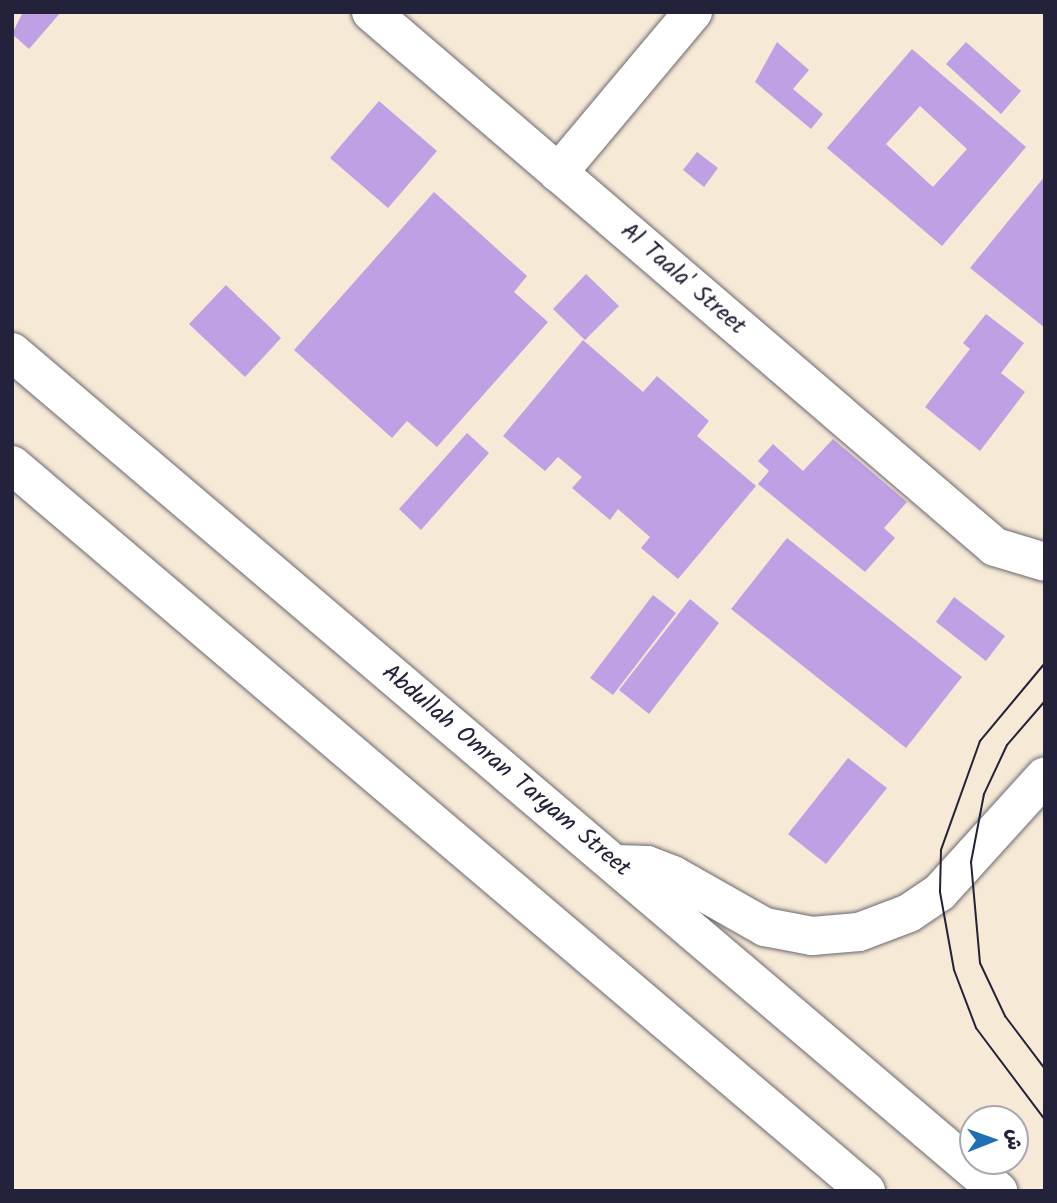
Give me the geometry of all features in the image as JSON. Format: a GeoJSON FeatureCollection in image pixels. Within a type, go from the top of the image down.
{"type":"FeatureCollection","features":[{"type":"Feature","properties":{"kind":"street","name":"Al Taala' Street"},"geometry":{"type":"LineString","coordinates":[[370,12],[995,547],[1045,562]]}},
{"type":"Feature","properties":{"kind":"street"},"geometry":{"type":"LineString","coordinates":[[558,173],[693,12]]}},
{"type":"Feature","properties":{"kind":"street","name":"Abdullah Omran Taryam Street"},"geometry":{"type":"LineString","coordinates":[[12,352],[998,1191]]}},
{"type":"Feature","properties":{"kind":"street"},"geometry":{"type":"LineString","coordinates":[[12,465],[853,1184]]}},
{"type":"Feature","properties":{"kind":"street"},"geometry":{"type":"LineString","coordinates":[[616,864],[647,865],[674,875],[765,927],[812,936],[859,932],[909,914],[940,892],[1045,776]]}},
{"type":"Feature","properties":{"kind":"building"},"geometry":{"type":"Polygon","coordinates":[[[23,12],[61,12],[29,49],[12,34],[23,12]]]}},
{"type":"Feature","properties":{"kind":"building"},"geometry":{"type":"Polygon","coordinates":[[[777,42],[809,70],[793,89],[823,114],[811,129],[755,82],[777,42]]]}},
{"type":"Feature","properties":{"kind":"building"},"geometry":{"type":"Polygon","coordinates":[[[966,42],[1021,91],[1001,114],[946,64],[966,42]]]}},
{"type":"Feature","properties":{"kind":"building"},"geometry":{"type":"Polygon","coordinates":[[[912,49],[1026,147],[942,246],[827,148],[912,49]],[[920,106],[886,144],[933,187],[967,149],[920,106]]]}},
{"type":"Feature","properties":{"kind":"building"},"geometry":{"type":"Polygon","coordinates":[[[379,101],[437,151],[388,208],[330,158],[379,101]]]}},
{"type":"Feature","properties":{"kind":"building"},"geometry":{"type":"Polygon","coordinates":[[[697,152],[718,168],[704,187],[683,170],[697,152]]]}},
{"type":"Feature","properties":{"kind":"building"},"geometry":{"type":"Polygon","coordinates":[[[1045,176],[1045,328],[970,268],[1045,176]]]}},
{"type":"Feature","properties":{"kind":"building"},"geometry":{"type":"Polygon","coordinates":[[[434,192],[527,276],[514,292],[548,322],[437,447],[407,421],[392,438],[294,350],[434,192]]]}},
{"type":"Feature","properties":{"kind":"building"},"geometry":{"type":"Polygon","coordinates":[[[586,274],[619,306],[585,340],[553,309],[586,274]]]}},
{"type":"Feature","properties":{"kind":"building"},"geometry":{"type":"Polygon","coordinates":[[[226,285],[281,338],[245,377],[189,324],[226,285]]]}},
{"type":"Feature","properties":{"kind":"building"},"geometry":{"type":"Polygon","coordinates":[[[986,314],[1024,343],[1001,373],[1025,392],[980,451],[925,407],[970,349],[963,343],[986,314]]]}},
{"type":"Feature","properties":{"kind":"building"},"geometry":{"type":"Polygon","coordinates":[[[583,340],[643,392],[657,376],[709,421],[697,436],[756,486],[678,579],[641,548],[650,537],[618,509],[610,520],[572,488],[582,477],[558,457],[545,471],[503,436],[583,340]]]}},
{"type":"Feature","properties":{"kind":"building"},"geometry":{"type":"Polygon","coordinates":[[[467,433],[489,453],[421,530],[399,509],[467,433]]]}},
{"type":"Feature","properties":{"kind":"building"},"geometry":{"type":"Polygon","coordinates":[[[833,439],[907,502],[884,528],[895,538],[865,572],[758,484],[769,471],[758,461],[773,444],[803,471],[833,439]]]}},
{"type":"Feature","properties":{"kind":"building"},"geometry":{"type":"Polygon","coordinates":[[[787,538],[962,677],[906,748],[731,609],[787,538]]]}},
{"type":"Feature","properties":{"kind":"building"},"geometry":{"type":"Polygon","coordinates":[[[653,595],[676,613],[613,695],[590,678],[653,595]]]}},
{"type":"Feature","properties":{"kind":"building"},"geometry":{"type":"Polygon","coordinates":[[[954,597],[1005,636],[986,661],[936,622],[954,597]]]}},
{"type":"Feature","properties":{"kind":"building"},"geometry":{"type":"Polygon","coordinates":[[[690,599],[719,623],[649,714],[619,690],[690,599]]]}},
{"type":"Feature","properties":{"kind":"building"},"geometry":{"type":"Polygon","coordinates":[[[848,758],[887,788],[826,864],[788,834],[848,758]]]}},
{"type":"Feature","properties":{"kind":"tram line"},"geometry":{"type":"LineString","coordinates":[[1045,663],[980,741],[941,850],[940,892],[954,970],[976,1028],[1045,1120]]}},
{"type":"Feature","properties":{"kind":"tram line"},"geometry":{"type":"LineString","coordinates":[[1045,701],[1007,745],[984,794],[971,862],[980,963],[1005,1016],[1045,1069]]}}]}
